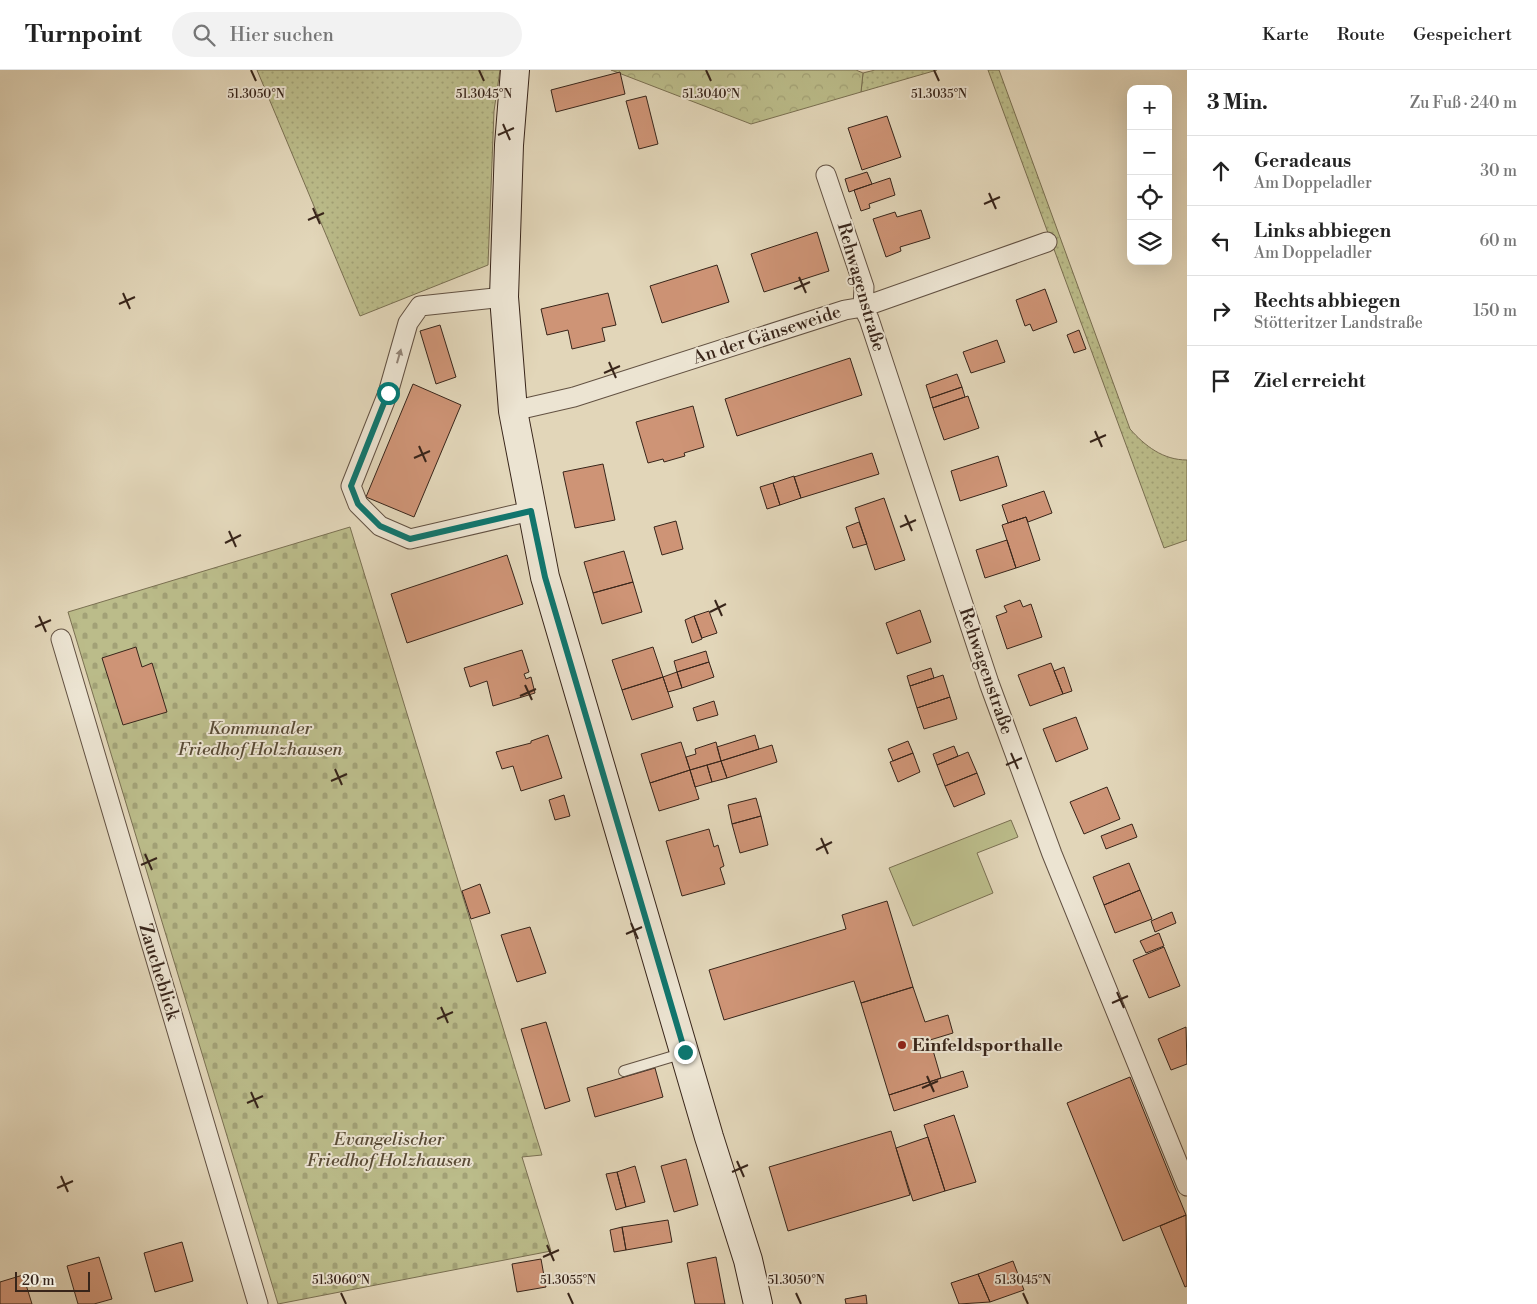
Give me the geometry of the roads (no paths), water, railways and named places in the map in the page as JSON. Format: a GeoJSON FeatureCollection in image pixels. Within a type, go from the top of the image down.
{"type":"FeatureCollection","features":[{"type":"Feature","properties":{"kind":"street"},"geometry":{"type":"LineString","coordinates":[[516,70],[509,145],[504,297],[513,411],[531,511],[545,577],[748,1260],[758,1304]]}},
{"type":"Feature","properties":{"kind":"street","name":"Rehwagenstraße"},"geometry":{"type":"LineString","coordinates":[[826,175],[864,287],[862,307],[872,329],[989,683],[1052,854],[1187,1186]]}},
{"type":"Feature","properties":{"kind":"street","name":"An der Gänseweide"},"geometry":{"type":"LineString","coordinates":[[513,411],[574,397],[845,310],[862,307],[1047,242]]}},
{"type":"Feature","properties":{"kind":"street"},"geometry":{"type":"LineString","coordinates":[[504,297],[420,306],[408,323],[388,393],[351,486],[358,504],[380,526],[410,539],[531,511]]}},
{"type":"Feature","properties":{"kind":"street","name":"Zaucheblick"},"geometry":{"type":"LineString","coordinates":[[61,640],[258,1304]]}},
{"type":"Feature","properties":{"kind":"lane"},"geometry":{"type":"LineString","coordinates":[[624,1071],[685,1052]]}},
{"type":"Feature","properties":{"kind":"place","name":"Einfeldsporthalle"},"geometry":{"type":"Point","coordinates":[902,1045]}},
{"type":"Feature","properties":{"kind":"park label","name":"Kommunaler Friedhof Holzhausen"},"geometry":{"type":"Point","coordinates":[260,738]}},
{"type":"Feature","properties":{"kind":"park label","name":"Evangelischer Friedhof Holzhausen"},"geometry":{"type":"Point","coordinates":[389,1149]}}]}
